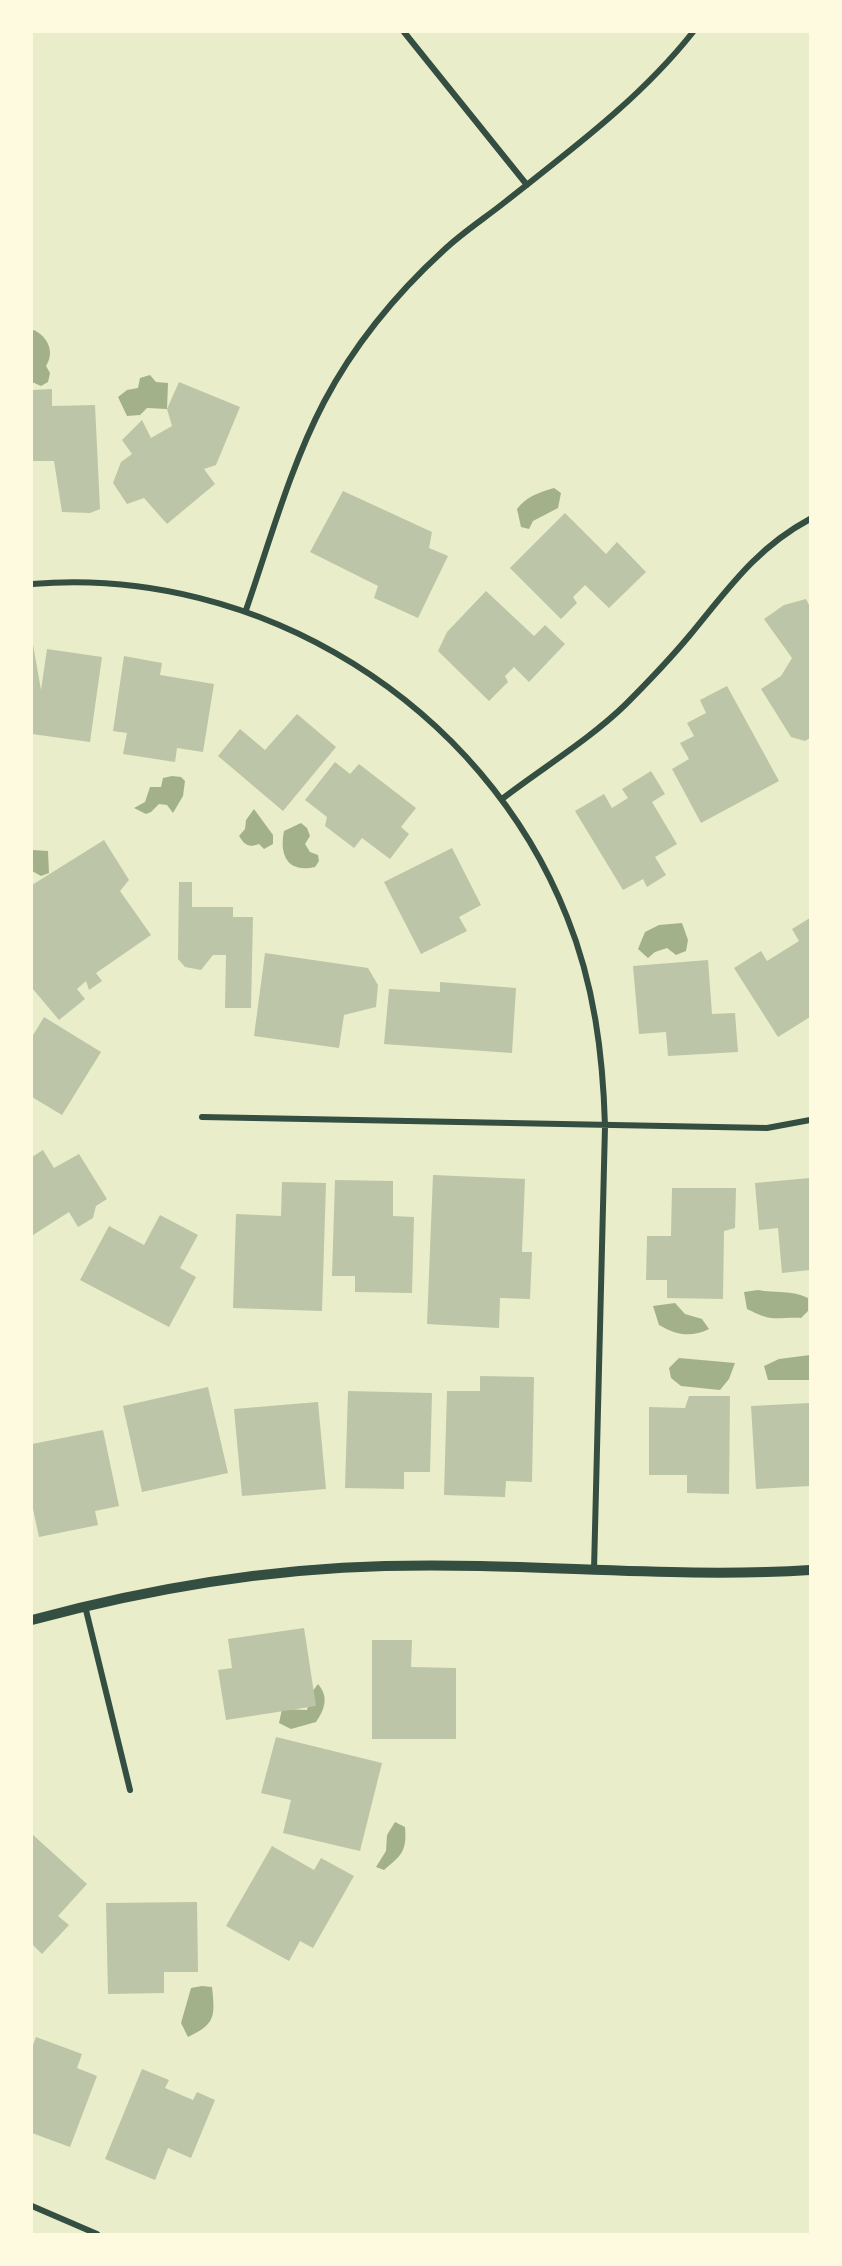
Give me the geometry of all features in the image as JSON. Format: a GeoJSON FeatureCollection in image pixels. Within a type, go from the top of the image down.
{"type":"FeatureCollection","features":[{"type":"Feature","properties":{"kind":"street"},"geometry":{"type":"LineString","coordinates":[[404,32],[527,184]]}},
{"type":"Feature","properties":{"kind":"street"},"geometry":{"type":"LineString","coordinates":[[246,610],[301,451],[324,401],[369,330],[405,288],[445,249],[614,115],[660,70],[693,32]]}},
{"type":"Feature","properties":{"kind":"street"},"geometry":{"type":"LineString","coordinates":[[502,799],[624,706],[689,636],[729,584],[776,541],[810,519]]}},
{"type":"Feature","properties":{"kind":"street"},"geometry":{"type":"LineString","coordinates":[[32,584],[113,583],[168,590],[246,610],[300,633],[339,654],[395,691],[438,727],[476,767],[502,799],[544,867],[567,917],[585,970],[597,1024],[602,1068],[604,1125],[594,1570]]}},
{"type":"Feature","properties":{"kind":"street"},"geometry":{"type":"LineString","coordinates":[[202,1117],[767,1128],[810,1120]]}},
{"type":"Feature","properties":{"kind":"street"},"geometry":{"type":"LineString","coordinates":[[32,1620],[85,1606],[189,1584],[286,1572],[384,1566],[755,1574],[810,1570]]}},
{"type":"Feature","properties":{"kind":"street"},"geometry":{"type":"LineString","coordinates":[[85,1606],[130,1790]]}},
{"type":"Feature","properties":{"kind":"street"},"geometry":{"type":"LineString","coordinates":[[32,2206],[96,2234]]}},
{"type":"Feature","properties":{"kind":"shaded area"},"geometry":{"type":"Polygon","coordinates":[[[34,330],[43,337],[50,350],[46,366],[50,373],[48,382],[41,386],[32,382],[32,331],[34,330]]]}},
{"type":"Feature","properties":{"kind":"shaded area"},"geometry":{"type":"Polygon","coordinates":[[[150,375],[156,382],[168,383],[167,409],[147,408],[140,415],[127,416],[118,397],[127,390],[138,388],[140,378],[150,375]]]}},
{"type":"Feature","properties":{"kind":"shaded area"},"geometry":{"type":"Polygon","coordinates":[[[554,488],[561,493],[558,508],[533,521],[529,529],[521,527],[517,509],[529,498],[554,488]]]}},
{"type":"Feature","properties":{"kind":"shaded area"},"geometry":{"type":"Polygon","coordinates":[[[181,777],[185,781],[183,796],[173,813],[167,805],[159,804],[146,814],[134,808],[145,802],[150,787],[161,787],[163,778],[181,777]]]}},
{"type":"Feature","properties":{"kind":"shaded area"},"geometry":{"type":"Polygon","coordinates":[[[254,809],[273,835],[273,844],[264,849],[259,844],[247,845],[239,836],[245,829],[246,820],[254,809]]]}},
{"type":"Feature","properties":{"kind":"shaded area"},"geometry":{"type":"Polygon","coordinates":[[[301,823],[307,828],[310,836],[305,844],[310,852],[318,855],[319,861],[315,867],[292,865],[284,855],[284,831],[301,823]]]}},
{"type":"Feature","properties":{"kind":"shaded area"},"geometry":{"type":"Polygon","coordinates":[[[32,850],[48,851],[49,873],[41,876],[32,871],[32,850]]]}},
{"type":"Feature","properties":{"kind":"shaded area"},"geometry":{"type":"Polygon","coordinates":[[[682,923],[688,940],[686,951],[676,955],[667,948],[655,952],[648,958],[638,949],[645,932],[659,925],[682,923]]]}},
{"type":"Feature","properties":{"kind":"shaded area"},"geometry":{"type":"Polygon","coordinates":[[[758,1290],[802,1295],[808,1298],[808,1311],[801,1318],[764,1317],[747,1309],[744,1292],[758,1290]]]}},
{"type":"Feature","properties":{"kind":"shaded area"},"geometry":{"type":"Polygon","coordinates":[[[675,1303],[685,1314],[702,1319],[709,1329],[696,1334],[684,1334],[659,1325],[653,1306],[675,1303]]]}},
{"type":"Feature","properties":{"kind":"shaded area"},"geometry":{"type":"Polygon","coordinates":[[[810,1355],[810,1380],[768,1380],[764,1366],[779,1359],[810,1355]]]}},
{"type":"Feature","properties":{"kind":"shaded area"},"geometry":{"type":"Polygon","coordinates":[[[679,1358],[735,1363],[729,1379],[720,1390],[681,1386],[671,1378],[669,1368],[679,1358]]]}},
{"type":"Feature","properties":{"kind":"shaded area"},"geometry":{"type":"Polygon","coordinates":[[[318,1684],[325,1698],[322,1712],[316,1722],[291,1729],[279,1723],[282,1709],[307,1710],[312,1692],[318,1684]]]}},
{"type":"Feature","properties":{"kind":"shaded area"},"geometry":{"type":"Polygon","coordinates":[[[395,1822],[405,1827],[404,1847],[399,1856],[384,1870],[376,1867],[386,1851],[387,1835],[395,1822]]]}},
{"type":"Feature","properties":{"kind":"shaded area"},"geometry":{"type":"Polygon","coordinates":[[[212,1987],[212,2018],[204,2028],[188,2037],[181,2023],[191,1988],[212,1987]]]}},
{"type":"Feature","properties":{"kind":"building"},"geometry":{"type":"Polygon","coordinates":[[[179,382],[240,407],[216,465],[204,469],[215,484],[167,524],[144,498],[127,504],[113,483],[121,462],[132,454],[122,440],[142,420],[151,438],[172,426],[167,409],[179,382]]]}},
{"type":"Feature","properties":{"kind":"building"},"geometry":{"type":"Polygon","coordinates":[[[52,389],[52,406],[95,405],[100,509],[90,513],[62,512],[54,461],[32,461],[32,393],[33,390],[52,389]]]}},
{"type":"Feature","properties":{"kind":"building"},"geometry":{"type":"Polygon","coordinates":[[[343,491],[432,532],[429,548],[448,556],[418,618],[374,598],[378,586],[310,552],[343,491]]]}},
{"type":"Feature","properties":{"kind":"building"},"geometry":{"type":"Polygon","coordinates":[[[565,513],[606,554],[617,542],[646,572],[609,608],[585,585],[573,597],[577,603],[561,619],[510,568],[565,513]]]}},
{"type":"Feature","properties":{"kind":"building"},"geometry":{"type":"Polygon","coordinates":[[[486,591],[534,636],[545,625],[565,644],[529,682],[514,667],[505,676],[508,682],[489,701],[438,651],[447,632],[486,591]]]}},
{"type":"Feature","properties":{"kind":"building"},"geometry":{"type":"Polygon","coordinates":[[[806,599],[810,607],[810,738],[805,741],[791,737],[761,689],[781,676],[792,658],[764,619],[784,605],[806,599]]]}},
{"type":"Feature","properties":{"kind":"building"},"geometry":{"type":"Polygon","coordinates":[[[32,639],[41,690],[47,649],[102,657],[90,742],[32,734],[32,639]]]}},
{"type":"Feature","properties":{"kind":"building"},"geometry":{"type":"Polygon","coordinates":[[[124,656],[162,663],[160,675],[214,684],[203,752],[177,748],[175,762],[123,754],[127,733],[113,731],[124,656]]]}},
{"type":"Feature","properties":{"kind":"building"},"geometry":{"type":"Polygon","coordinates":[[[727,686],[779,781],[701,823],[672,769],[689,759],[680,743],[694,736],[687,723],[706,713],[700,700],[727,686]]]}},
{"type":"Feature","properties":{"kind":"building"},"geometry":{"type":"Polygon","coordinates":[[[297,714],[336,747],[283,811],[218,756],[240,729],[265,750],[297,714]]]}},
{"type":"Feature","properties":{"kind":"building"},"geometry":{"type":"Polygon","coordinates":[[[335,762],[350,774],[359,764],[416,808],[401,827],[409,834],[390,859],[362,838],[354,848],[325,826],[327,817],[305,800],[335,762]]]}},
{"type":"Feature","properties":{"kind":"building"},"geometry":{"type":"Polygon","coordinates":[[[651,771],[665,794],[652,802],[677,844],[655,857],[666,875],[647,887],[643,879],[623,890],[575,811],[604,794],[612,808],[628,798],[622,789],[651,771]]]}},
{"type":"Feature","properties":{"kind":"building"},"geometry":{"type":"Polygon","coordinates":[[[104,840],[129,880],[120,891],[151,935],[96,973],[102,981],[89,990],[86,981],[77,989],[85,999],[59,1020],[32,988],[32,885],[104,840]]]}},
{"type":"Feature","properties":{"kind":"building"},"geometry":{"type":"Polygon","coordinates":[[[452,848],[481,905],[459,917],[467,931],[421,954],[384,882],[452,848]]]}},
{"type":"Feature","properties":{"kind":"building"},"geometry":{"type":"Polygon","coordinates":[[[179,882],[192,882],[192,907],[233,907],[233,917],[253,917],[251,1008],[225,1008],[226,955],[213,955],[201,970],[185,967],[178,959],[179,882]]]}},
{"type":"Feature","properties":{"kind":"building"},"geometry":{"type":"Polygon","coordinates":[[[810,918],[810,1017],[778,1037],[734,968],[761,951],[767,961],[799,941],[792,929],[810,918]]]}},
{"type":"Feature","properties":{"kind":"building"},"geometry":{"type":"Polygon","coordinates":[[[265,953],[368,968],[378,985],[376,1007],[344,1015],[339,1048],[254,1036],[265,953]]]}},
{"type":"Feature","properties":{"kind":"building"},"geometry":{"type":"Polygon","coordinates":[[[708,960],[712,1014],[735,1013],[738,1052],[668,1056],[666,1032],[639,1034],[633,966],[708,960]]]}},
{"type":"Feature","properties":{"kind":"building"},"geometry":{"type":"Polygon","coordinates":[[[440,982],[516,988],[512,1053],[384,1044],[389,989],[440,992],[440,982]]]}},
{"type":"Feature","properties":{"kind":"building"},"geometry":{"type":"Polygon","coordinates":[[[44,1017],[101,1052],[62,1115],[32,1097],[32,1037],[44,1017]]]}},
{"type":"Feature","properties":{"kind":"building"},"geometry":{"type":"Polygon","coordinates":[[[43,1150],[54,1168],[79,1154],[107,1199],[96,1206],[93,1218],[78,1227],[69,1212],[33,1235],[32,1157],[43,1150]]]}},
{"type":"Feature","properties":{"kind":"building"},"geometry":{"type":"Polygon","coordinates":[[[433,1175],[525,1179],[522,1252],[532,1252],[530,1299],[500,1298],[499,1328],[427,1324],[433,1175]]]}},
{"type":"Feature","properties":{"kind":"building"},"geometry":{"type":"Polygon","coordinates":[[[810,1178],[810,1270],[782,1273],[778,1228],[759,1230],[755,1183],[810,1178]]]}},
{"type":"Feature","properties":{"kind":"building"},"geometry":{"type":"Polygon","coordinates":[[[335,1180],[393,1181],[393,1216],[414,1217],[412,1293],[355,1292],[355,1276],[332,1276],[335,1180]]]}},
{"type":"Feature","properties":{"kind":"building"},"geometry":{"type":"Polygon","coordinates":[[[282,1182],[326,1183],[322,1311],[233,1308],[236,1214],[281,1216],[282,1182]]]}},
{"type":"Feature","properties":{"kind":"building"},"geometry":{"type":"Polygon","coordinates":[[[672,1188],[736,1188],[735,1228],[724,1231],[723,1299],[667,1298],[667,1280],[646,1280],[647,1236],[671,1236],[672,1188]]]}},
{"type":"Feature","properties":{"kind":"building"},"geometry":{"type":"Polygon","coordinates":[[[160,1215],[198,1235],[180,1268],[196,1277],[169,1327],[80,1280],[109,1226],[144,1245],[160,1215]]]}},
{"type":"Feature","properties":{"kind":"building"},"geometry":{"type":"Polygon","coordinates":[[[480,1376],[534,1377],[532,1482],[506,1481],[505,1497],[444,1495],[447,1391],[480,1391],[480,1376]]]}},
{"type":"Feature","properties":{"kind":"building"},"geometry":{"type":"Polygon","coordinates":[[[208,1387],[228,1473],[142,1492],[123,1406],[208,1387]]]}},
{"type":"Feature","properties":{"kind":"building"},"geometry":{"type":"Polygon","coordinates":[[[348,1391],[432,1393],[430,1472],[404,1472],[404,1489],[345,1488],[348,1391]]]}},
{"type":"Feature","properties":{"kind":"building"},"geometry":{"type":"Polygon","coordinates":[[[689,1396],[730,1396],[729,1494],[687,1493],[687,1475],[649,1475],[649,1407],[685,1408],[689,1396]]]}},
{"type":"Feature","properties":{"kind":"building"},"geometry":{"type":"Polygon","coordinates":[[[318,1402],[326,1489],[242,1496],[234,1409],[318,1402]]]}},
{"type":"Feature","properties":{"kind":"building"},"geometry":{"type":"Polygon","coordinates":[[[810,1403],[810,1486],[756,1489],[751,1406],[810,1403]]]}},
{"type":"Feature","properties":{"kind":"building"},"geometry":{"type":"Polygon","coordinates":[[[103,1430],[119,1506],[95,1511],[98,1525],[39,1537],[32,1504],[32,1444],[103,1430]]]}},
{"type":"Feature","properties":{"kind":"building"},"geometry":{"type":"Polygon","coordinates":[[[304,1628],[316,1706],[226,1720],[218,1670],[232,1668],[228,1639],[304,1628]]]}},
{"type":"Feature","properties":{"kind":"building"},"geometry":{"type":"Polygon","coordinates":[[[372,1640],[412,1640],[411,1667],[456,1668],[456,1739],[372,1739],[372,1640]]]}},
{"type":"Feature","properties":{"kind":"building"},"geometry":{"type":"Polygon","coordinates":[[[276,1737],[382,1763],[360,1851],[283,1833],[291,1800],[261,1793],[276,1737]]]}},
{"type":"Feature","properties":{"kind":"building"},"geometry":{"type":"Polygon","coordinates":[[[32,1834],[87,1884],[58,1916],[69,1925],[42,1954],[32,1944],[32,1834]]]}},
{"type":"Feature","properties":{"kind":"building"},"geometry":{"type":"Polygon","coordinates":[[[272,1846],[314,1870],[321,1858],[354,1876],[313,1948],[300,1941],[289,1961],[226,1926],[272,1846]]]}},
{"type":"Feature","properties":{"kind":"building"},"geometry":{"type":"Polygon","coordinates":[[[197,1902],[198,1972],[164,1972],[164,1993],[108,1994],[106,1903],[197,1902]]]}},
{"type":"Feature","properties":{"kind":"building"},"geometry":{"type":"Polygon","coordinates":[[[36,2037],[82,2054],[77,2068],[97,2076],[70,2147],[32,2133],[32,2048],[36,2037]]]}},
{"type":"Feature","properties":{"kind":"building"},"geometry":{"type":"Polygon","coordinates":[[[142,2069],[169,2080],[165,2088],[193,2100],[197,2092],[215,2100],[191,2158],[168,2148],[155,2180],[105,2159],[142,2069]]]}}]}
